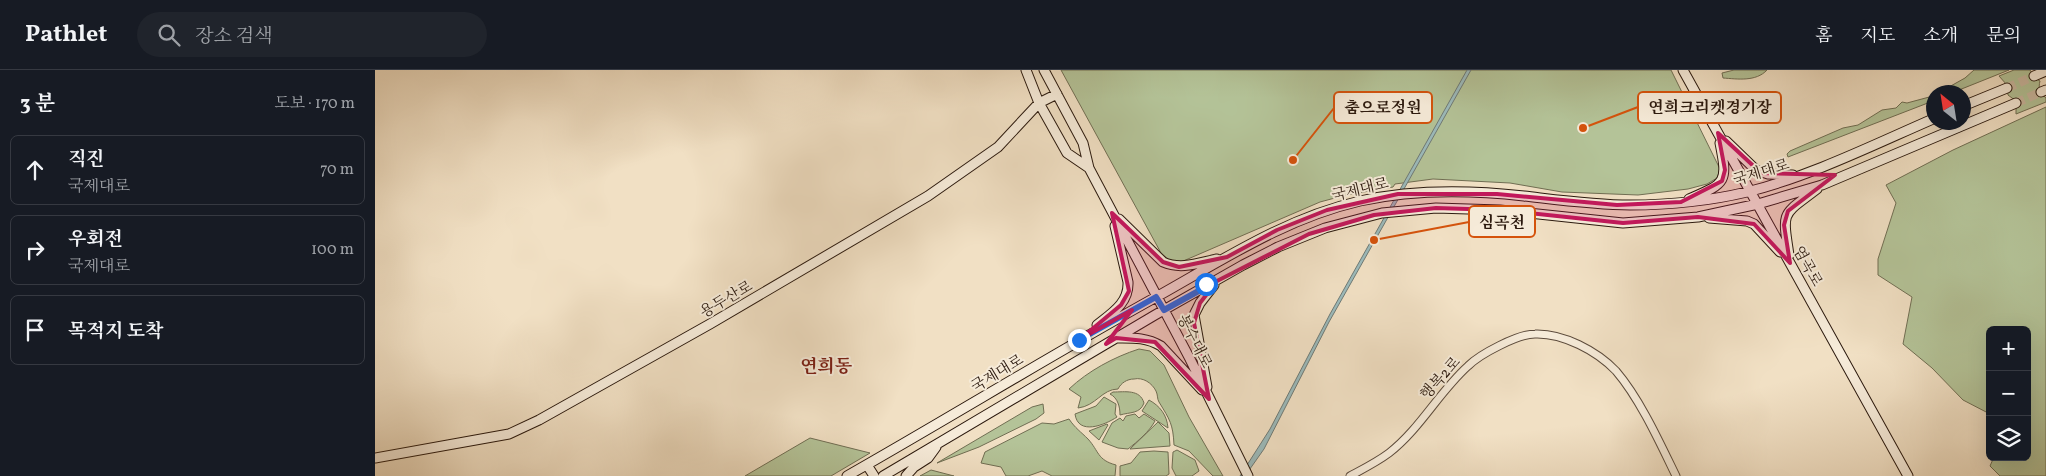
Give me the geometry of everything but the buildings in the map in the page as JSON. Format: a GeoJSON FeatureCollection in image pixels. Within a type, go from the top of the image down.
{"type":"FeatureCollection","features":[{"type":"Feature","properties":{"kind":"main road","name":"봉수대로"},"geometry":{"type":"LineString","coordinates":[[1026,70],[1039,103],[1067,153],[1089,168]]}},
{"type":"Feature","properties":{"kind":"main road","name":"봉수대로"},"geometry":{"type":"LineString","coordinates":[[1044,70],[1083,143],[1089,168],[1164,310],[1247,476]]}},
{"type":"Feature","properties":{"kind":"main road","name":"염곡로"},"geometry":{"type":"LineString","coordinates":[[1683,70],[1908,476]]}},
{"type":"Feature","properties":{"kind":"main road"},"geometry":{"type":"LineString","coordinates":[[2034,76],[2046,71]]}},
{"type":"Feature","properties":{"kind":"main road"},"geometry":{"type":"LineString","coordinates":[[1971,103],[2007,88]]}},
{"type":"Feature","properties":{"kind":"main road","name":"용두산로"},"geometry":{"type":"LineString","coordinates":[[375,458],[509,434],[539,420],[710,324],[928,196],[998,147],[1039,103],[1057,94]]}},
{"type":"Feature","properties":{"kind":"main road","name":"국제대로"},"geometry":{"type":"LineString","coordinates":[[885,476],[1116,338],[1263,254],[1331,226],[1366,217],[1415,209],[1453,208],[1500,210],[1623,223],[1699,217],[1758,204],[1822,185],[2016,103]]}},
{"type":"Feature","properties":{"kind":"main road","name":"국제대로"},"geometry":{"type":"LineString","coordinates":[[847,476],[1051,356],[1262,237],[1327,210],[1398,194],[1426,192],[1497,194],[1617,205],[1681,202],[1715,198],[1751,191],[1801,175],[1926,122]]}},
{"type":"Feature","properties":{"kind":"main road"},"geometry":{"type":"LineString","coordinates":[[1718,133],[1756,170],[1768,174],[1801,175]]}},
{"type":"Feature","properties":{"kind":"main road"},"geometry":{"type":"LineString","coordinates":[[1681,202],[1713,188],[1722,181],[1725,170],[1718,133]]}},
{"type":"Feature","properties":{"kind":"main road"},"geometry":{"type":"LineString","coordinates":[[1790,263],[1784,225],[1785,216],[1793,206],[1822,185]]}},
{"type":"Feature","properties":{"kind":"main road"},"geometry":{"type":"LineString","coordinates":[[1112,213],[1163,262],[1179,267],[1227,257]]}},
{"type":"Feature","properties":{"kind":"main road"},"geometry":{"type":"LineString","coordinates":[[1079,340],[1121,305],[1129,291],[1129,282],[1112,213]]}},
{"type":"Feature","properties":{"kind":"main road"},"geometry":{"type":"LineString","coordinates":[[1699,217],[1738,220],[1754,224],[1790,263]]}},
{"type":"Feature","properties":{"kind":"main road"},"geometry":{"type":"LineString","coordinates":[[1211,266],[1201,275],[1199,282],[1202,284],[1216,281]]}},
{"type":"Feature","properties":{"kind":"main road"},"geometry":{"type":"LineString","coordinates":[[1209,399],[1194,315],[1216,281]]}},
{"type":"Feature","properties":{"kind":"main road"},"geometry":{"type":"LineString","coordinates":[[1100,328],[1111,330],[1111,338],[1106,344]]}},
{"type":"Feature","properties":{"kind":"main road"},"geometry":{"type":"LineString","coordinates":[[1116,338],[1149,339],[1161,346],[1209,399]]}},
{"type":"Feature","properties":{"kind":"main road"},"geometry":{"type":"LineString","coordinates":[[906,476],[914,467],[928,458],[937,445]]}},
{"type":"Feature","properties":{"kind":"main road"},"geometry":{"type":"LineString","coordinates":[[876,460],[885,476]]}},
{"type":"Feature","properties":{"kind":"main road"},"geometry":{"type":"LineString","coordinates":[[867,465],[874,476]]}},
{"type":"Feature","properties":{"kind":"street","name":"행복2로"},"geometry":{"type":"LineString","coordinates":[[1350,476],[1390,452],[1413,430],[1468,365],[1499,345],[1534,334],[1566,339],[1596,355],[1615,371],[1649,424],[1676,476]]}},
{"type":"Feature","properties":{"kind":"highlighted area"},"geometry":{"type":"Polygon","coordinates":[[[1718,133],[1761,173],[1835,175],[1788,211],[1784,225],[1790,263],[1754,224],[1698,217],[1623,223],[1500,210],[1436,208],[1374,215],[1309,234],[1217,281],[1200,303],[1194,323],[1209,399],[1155,342],[1116,338],[1106,344],[1132,310],[1079,340],[1121,305],[1129,291],[1112,213],[1163,262],[1179,267],[1227,257],[1277,230],[1327,210],[1398,194],[1497,194],[1617,205],[1681,202],[1722,181],[1725,170],[1718,133]]]}},
{"type":"Feature","properties":{"kind":"green space"},"geometry":{"type":"Polygon","coordinates":[[[1061,70],[1671,70],[1720,169],[1717,178],[1707,184],[1688,189],[1638,195],[1562,192],[1510,183],[1433,179],[1395,184],[1393,187],[1346,195],[1320,202],[1181,262],[1169,260],[1161,253],[1061,70]]]}},
{"type":"Feature","properties":{"kind":"green space"},"geometry":{"type":"Polygon","coordinates":[[[1734,70],[1767,70],[1763,74],[1752,78],[1723,78],[1722,73],[1734,70]]]}},
{"type":"Feature","properties":{"kind":"green space"},"geometry":{"type":"Polygon","coordinates":[[[1974,70],[2009,70],[1971,85],[1952,85],[1974,70]]]}},
{"type":"Feature","properties":{"kind":"green space"},"geometry":{"type":"Polygon","coordinates":[[[2014,70],[2030,70],[2035,78],[2040,81],[2040,90],[2046,98],[2046,102],[2016,114],[2016,101],[2008,95],[2007,85],[1999,76],[2014,70]]]}},
{"type":"Feature","properties":{"kind":"green space"},"geometry":{"type":"Polygon","coordinates":[[[1926,98],[1926,104],[1788,157],[1787,154],[1790,151],[1843,128],[1858,125],[1882,110],[1896,108],[1902,102],[1907,103],[1926,98]]]}},
{"type":"Feature","properties":{"kind":"green space"},"geometry":{"type":"Polygon","coordinates":[[[2046,107],[2046,476],[2000,476],[1990,466],[1992,461],[2031,461],[2031,326],[1986,326],[1986,412],[1963,400],[1932,368],[1903,344],[1912,297],[1878,275],[1878,259],[1896,203],[1886,185],[1953,150],[2046,107]]]}},
{"type":"Feature","properties":{"kind":"green space"},"geometry":{"type":"Polygon","coordinates":[[[1139,349],[1150,351],[1164,365],[1189,417],[1223,476],[1213,476],[1189,451],[1174,445],[1170,422],[1158,401],[1156,391],[1150,383],[1144,380],[1131,379],[1123,383],[1118,389],[1108,392],[1084,407],[1078,408],[1081,397],[1069,389],[1084,376],[1102,365],[1139,349]]]}},
{"type":"Feature","properties":{"kind":"green space"},"geometry":{"type":"Polygon","coordinates":[[[1113,392],[1136,393],[1144,403],[1137,411],[1120,415],[1118,403],[1110,394],[1113,392]]]}},
{"type":"Feature","properties":{"kind":"green space"},"geometry":{"type":"Polygon","coordinates":[[[1104,397],[1116,404],[1115,414],[1117,417],[1093,427],[1081,425],[1077,421],[1075,414],[1096,406],[1104,397]]]}},
{"type":"Feature","properties":{"kind":"green space"},"geometry":{"type":"Polygon","coordinates":[[[1149,400],[1162,411],[1168,428],[1142,411],[1149,400]]]}},
{"type":"Feature","properties":{"kind":"green space"},"geometry":{"type":"Polygon","coordinates":[[[1043,404],[1044,413],[1036,419],[979,447],[937,463],[1032,407],[1043,404]]]}},
{"type":"Feature","properties":{"kind":"green space"},"geometry":{"type":"Polygon","coordinates":[[[1135,414],[1139,418],[1144,414],[1155,421],[1136,443],[1128,449],[1118,448],[1102,442],[1112,423],[1120,418],[1123,421],[1126,416],[1135,414]]]}},
{"type":"Feature","properties":{"kind":"green space"},"geometry":{"type":"Polygon","coordinates":[[[1069,419],[1105,461],[1116,465],[1115,476],[1052,476],[1042,471],[1028,476],[1006,476],[1001,467],[981,463],[985,452],[1042,423],[1054,424],[1069,419]]]}},
{"type":"Feature","properties":{"kind":"green space"},"geometry":{"type":"Polygon","coordinates":[[[1158,422],[1169,433],[1170,446],[1130,449],[1158,422]]]}},
{"type":"Feature","properties":{"kind":"green space"},"geometry":{"type":"Polygon","coordinates":[[[1107,424],[1099,440],[1089,431],[1107,424]]]}},
{"type":"Feature","properties":{"kind":"green space"},"geometry":{"type":"Polygon","coordinates":[[[810,438],[870,453],[831,476],[745,476],[810,438]]]}},
{"type":"Feature","properties":{"kind":"green space"},"geometry":{"type":"Polygon","coordinates":[[[1177,450],[1195,460],[1199,471],[1192,476],[1176,476],[1172,468],[1173,452],[1177,450]]]}},
{"type":"Feature","properties":{"kind":"green space"},"geometry":{"type":"Polygon","coordinates":[[[1140,452],[1168,452],[1169,474],[1166,476],[1120,476],[1120,466],[1131,463],[1140,452]]]}},
{"type":"Feature","properties":{"kind":"green space"},"geometry":{"type":"Polygon","coordinates":[[[931,470],[954,476],[920,476],[931,470]]]}},
{"type":"Feature","properties":{"kind":"water"},"geometry":{"type":"Polygon","coordinates":[[[1467,70],[1471,70],[1329,322],[1264,449],[1245,476],[1240,476],[1270,429],[1330,314],[1467,70]]]}},
{"type":"Feature","properties":{"kind":"tunnel"},"geometry":{"type":"LineString","coordinates":[[2007,88],[2034,76]]}},
{"type":"Feature","properties":{"kind":"tunnel"},"geometry":{"type":"LineString","coordinates":[[2016,103],[2041,92]]}},
{"type":"Feature","properties":{"kind":"place","name":"연희크리켓경기장"},"geometry":{"type":"Point","coordinates":[1583,128]}},
{"type":"Feature","properties":{"kind":"place","name":"춤으로정원"},"geometry":{"type":"Point","coordinates":[1293,160]}},
{"type":"Feature","properties":{"kind":"place","name":"심곡천"},"geometry":{"type":"Point","coordinates":[1374,240]}},
{"type":"Feature","properties":{"kind":"district","name":"연희동"},"geometry":{"type":"Point","coordinates":[826,366]}},
{"type":"Feature","properties":{"kind":"route"},"geometry":{"type":"LineString","coordinates":[[1079,340],[1156,297],[1164,310],[1215,282],[1206,284]]}}]}
